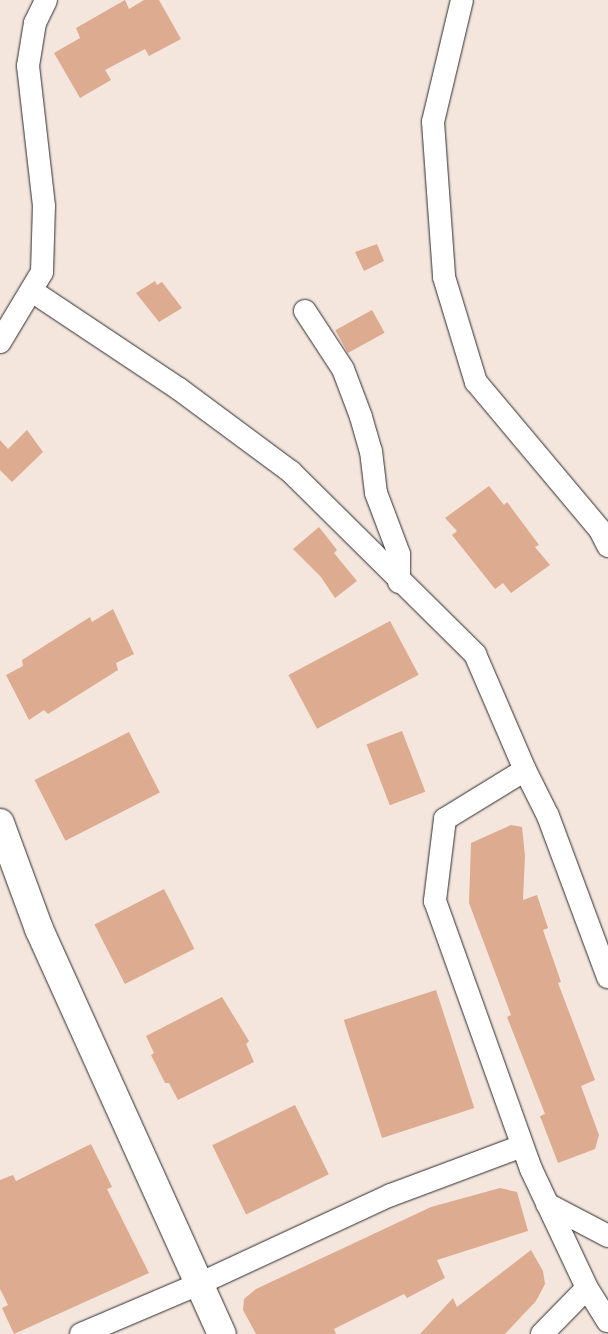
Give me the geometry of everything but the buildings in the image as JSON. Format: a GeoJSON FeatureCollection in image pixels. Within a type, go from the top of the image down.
{"type":"FeatureCollection","features":[{"type":"Feature","properties":{"kind":"street"},"geometry":{"type":"LineString","coordinates":[[0,342],[42,272],[44,206],[28,66],[35,23],[46,0]]}},
{"type":"Feature","properties":{"kind":"street"},"geometry":{"type":"LineString","coordinates":[[462,0],[433,122],[444,277],[476,382],[600,530],[608,546]]}},
{"type":"Feature","properties":{"kind":"street"},"geometry":{"type":"LineString","coordinates":[[32,291],[242,433],[291,472],[399,582],[475,654],[525,770],[548,816],[608,977]]}},
{"type":"Feature","properties":{"kind":"street"},"geometry":{"type":"LineString","coordinates":[[305,311],[343,368],[361,417],[371,451],[376,493],[399,554],[399,582]]}},
{"type":"Feature","properties":{"kind":"street"},"geometry":{"type":"LineString","coordinates":[[525,770],[445,819],[435,902],[522,1146],[587,1288],[608,1321]]}},
{"type":"Feature","properties":{"kind":"street"},"geometry":{"type":"LineString","coordinates":[[0,823],[39,929],[201,1283],[222,1334]]}},
{"type":"Feature","properties":{"kind":"street"},"geometry":{"type":"LineString","coordinates":[[81,1334],[201,1283],[391,1195],[522,1146]]}},
{"type":"Feature","properties":{"kind":"street"},"geometry":{"type":"LineString","coordinates":[[547,1204],[608,1236]]}},
{"type":"Feature","properties":{"kind":"street"},"geometry":{"type":"LineString","coordinates":[[542,1334],[587,1288]]}}]}
